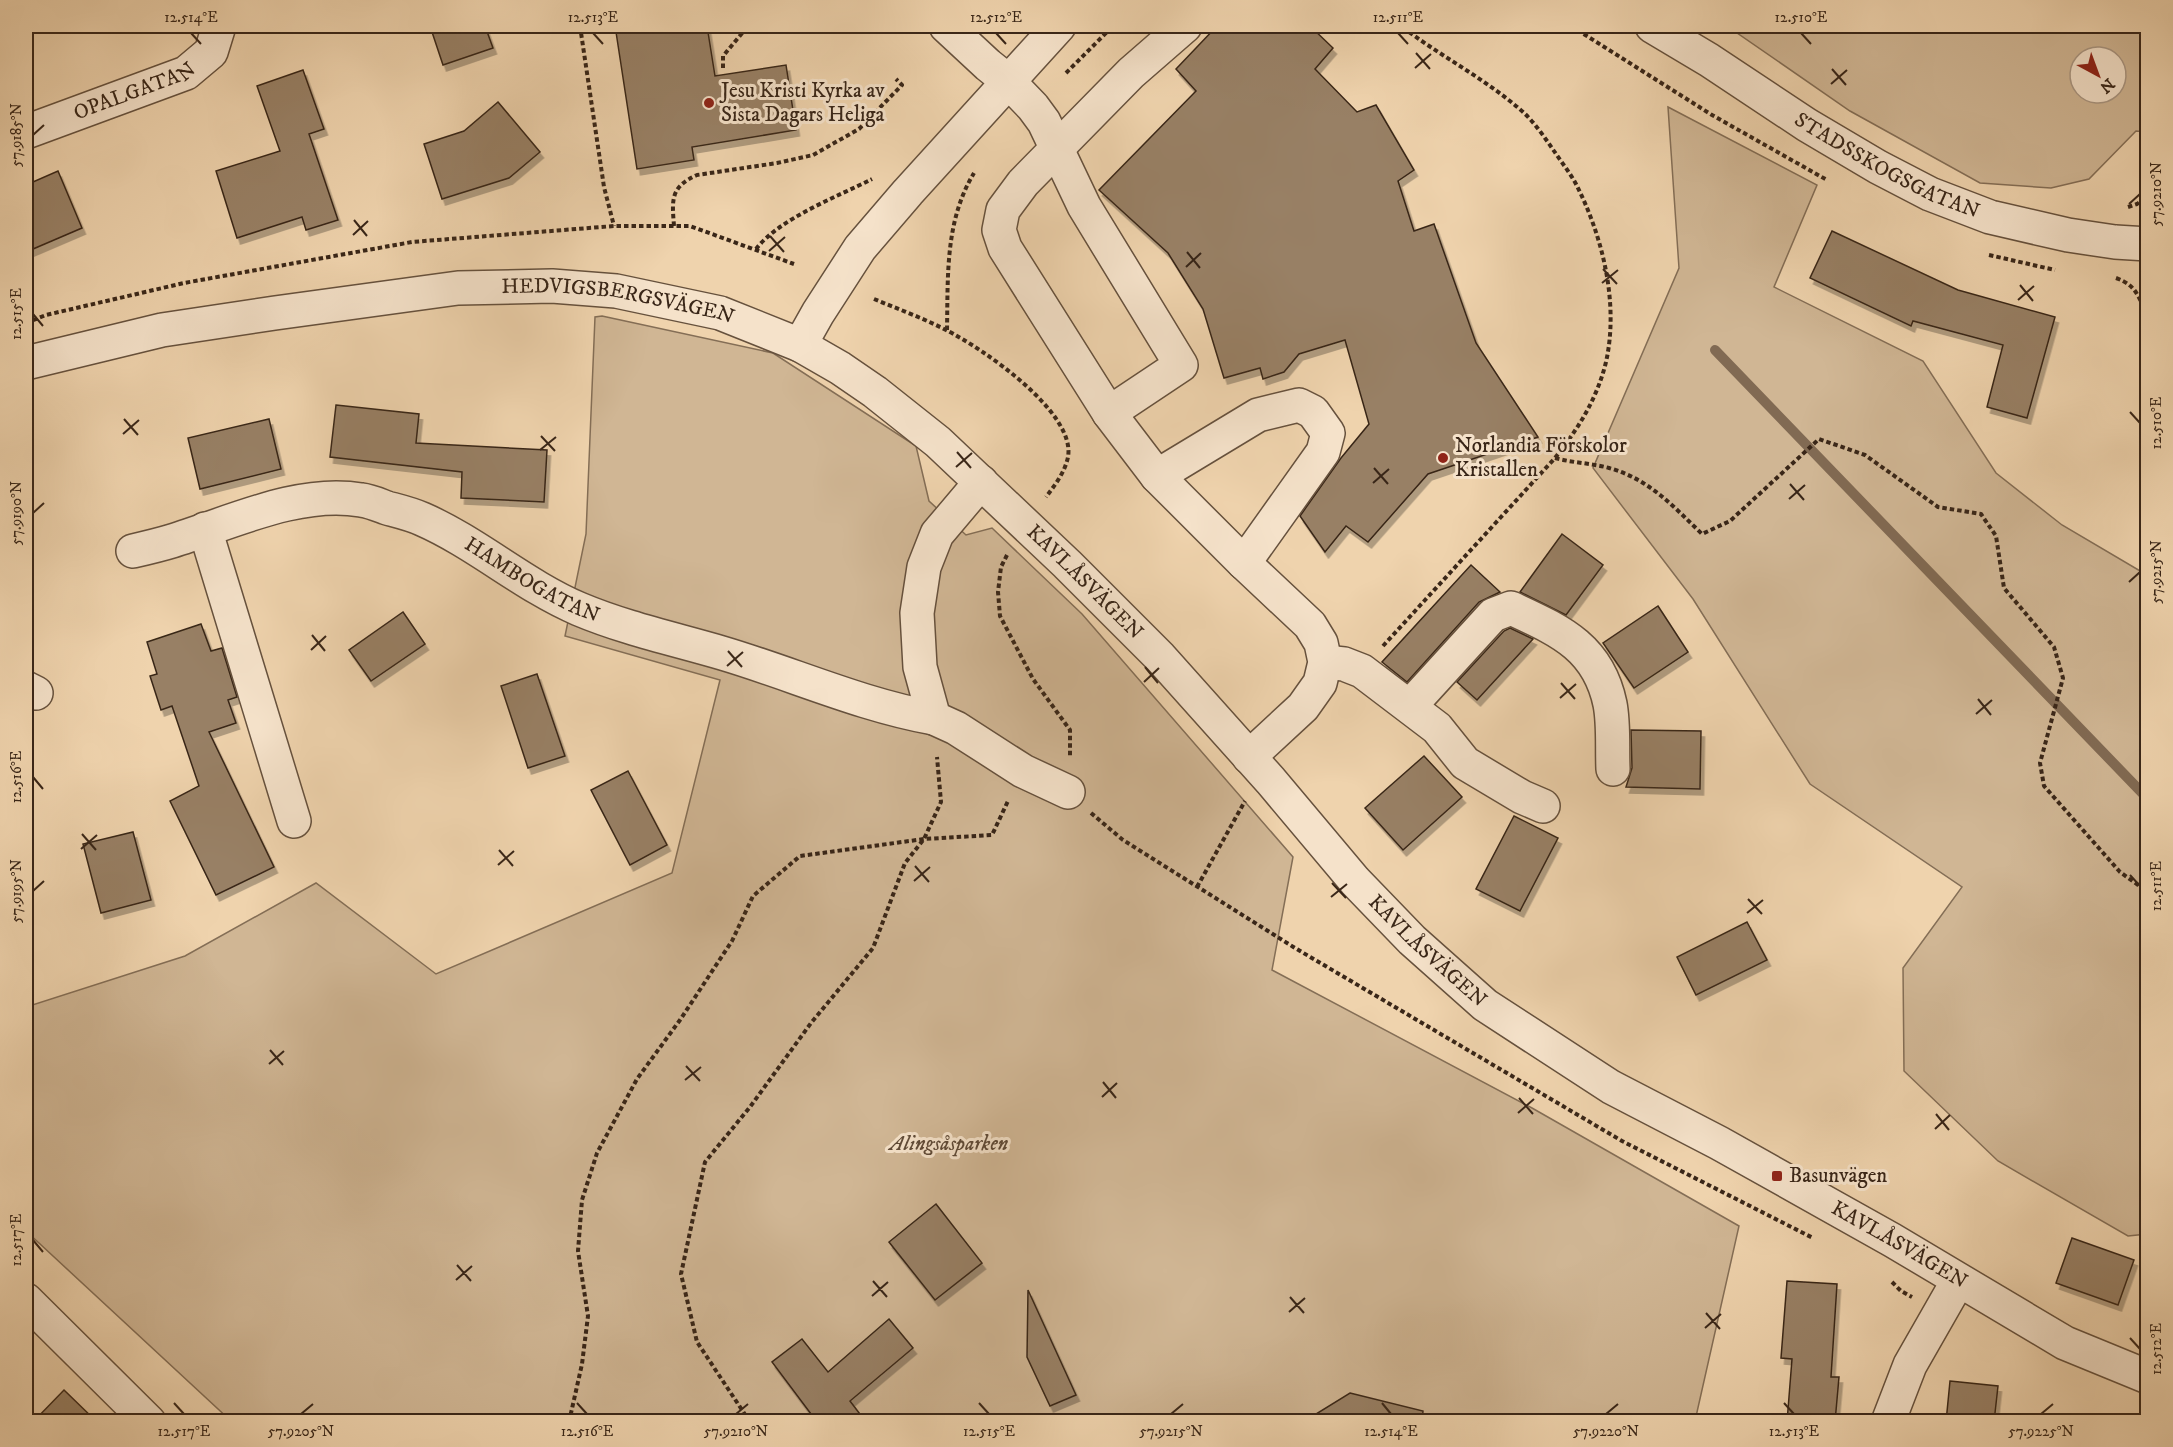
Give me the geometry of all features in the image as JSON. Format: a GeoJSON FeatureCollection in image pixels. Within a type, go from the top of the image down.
{"type":"FeatureCollection","features":[{"type":"Feature","properties":{"kind":"street","name":"OPALGATAN"},"geometry":{"type":"LineString","coordinates":[[26,132],[186,73],[211,52],[219,26]]}},
{"type":"Feature","properties":{"kind":"street"},"geometry":{"type":"LineString","coordinates":[[946,26],[1008,81],[1039,114],[1084,206],[1181,365],[1109,413]]}},
{"type":"Feature","properties":{"kind":"street"},"geometry":{"type":"LineString","coordinates":[[800,345],[860,249],[908,192],[1059,26]]}},
{"type":"Feature","properties":{"kind":"street"},"geometry":{"type":"LineString","coordinates":[[1185,26],[1131,73],[1023,183],[1003,210],[999,230],[1005,248],[1109,413],[1157,476],[1310,625],[1321,644],[1325,662],[1320,683],[1303,707],[1249,757]]}},
{"type":"Feature","properties":{"kind":"street","name":"STADSSKOGSGATAN"},"geometry":{"type":"LineString","coordinates":[[1652,26],[1709,60],[1807,125],[1878,167],[1930,194],[1990,217],[2068,235],[2148,244]]}},
{"type":"Feature","properties":{"kind":"street","name":"HEDVIGSBERGSVÄGEN"},"geometry":{"type":"LineString","coordinates":[[26,363],[162,330],[458,288],[552,286],[616,291],[720,313],[800,345]]}},
{"type":"Feature","properties":{"kind":"street","name":"KAVLÅSVÄGEN"},"geometry":{"type":"LineString","coordinates":[[800,345],[875,392],[938,442],[1067,564],[1160,657],[1271,781],[1355,881],[1412,940],[1485,1005],[1611,1087],[1882,1235],[2065,1343],[2148,1377]]}},
{"type":"Feature","properties":{"kind":"street"},"geometry":{"type":"LineString","coordinates":[[1157,476],[1258,416],[1299,405],[1313,412],[1328,433],[1323,452],[1244,563]]}},
{"type":"Feature","properties":{"kind":"street"},"geometry":{"type":"LineString","coordinates":[[934,718],[920,667],[917,613],[924,567],[938,534],[981,482]]}},
{"type":"Feature","properties":{"kind":"street","name":"HAMBOGATAN"},"geometry":{"type":"LineString","coordinates":[[133,551],[294,503],[332,498],[362,500],[421,518],[460,539],[520,578],[579,609],[673,640],[722,652],[858,698],[934,718],[956,728],[1023,771],[1068,792]]}},
{"type":"Feature","properties":{"kind":"street"},"geometry":{"type":"LineString","coordinates":[[206,529],[294,821]]}},
{"type":"Feature","properties":{"kind":"street"},"geometry":{"type":"LineString","coordinates":[[1410,706],[1493,615],[1510,608],[1557,630],[1584,651],[1598,672],[1610,704],[1612,769]]}},
{"type":"Feature","properties":{"kind":"street"},"geometry":{"type":"LineString","coordinates":[[1325,662],[1344,664],[1362,671],[1437,728],[1465,762],[1522,797],[1543,806]]}},
{"type":"Feature","properties":{"kind":"street"},"geometry":{"type":"LineString","coordinates":[[1888,1422],[1910,1365],[1959,1281]]}},
{"type":"Feature","properties":{"kind":"street"},"geometry":{"type":"LineString","coordinates":[[26,1300],[149,1422]]}},
{"type":"Feature","properties":{"kind":"path"},"geometry":{"type":"LineString","coordinates":[[580,26],[604,187],[614,226]]}},
{"type":"Feature","properties":{"kind":"path"},"geometry":{"type":"LineString","coordinates":[[723,68],[723,56],[748,26]]}},
{"type":"Feature","properties":{"kind":"path"},"geometry":{"type":"LineString","coordinates":[[1362,671],[1576,432],[1594,398],[1606,362],[1611,320],[1609,290],[1597,236],[1577,184],[1546,140],[1525,114],[1462,67],[1401,26]]}},
{"type":"Feature","properties":{"kind":"path"},"geometry":{"type":"LineString","coordinates":[[674,226],[672,204],[674,193],[686,180],[697,175],[777,164],[813,155],[859,129],[902,86],[896,79]]}},
{"type":"Feature","properties":{"kind":"path"},"geometry":{"type":"LineString","coordinates":[[756,249],[763,240],[786,223],[880,175]]}},
{"type":"Feature","properties":{"kind":"path"},"geometry":{"type":"LineString","coordinates":[[26,324],[46,315],[184,283],[412,242],[614,226],[690,226],[794,264]]}},
{"type":"Feature","properties":{"kind":"path"},"geometry":{"type":"LineString","coordinates":[[874,299],[947,330],[1004,366],[1049,407],[1068,442],[1068,457],[1060,477],[1042,503]]}},
{"type":"Feature","properties":{"kind":"path"},"geometry":{"type":"LineString","coordinates":[[1555,458],[1608,468],[1635,477],[1650,485],[1702,534],[1730,521],[1819,439],[1864,454],[1938,507],[1981,514],[1996,536],[2004,588],[2054,646],[2064,678],[2040,762],[2044,786],[2120,872],[2148,892]]}},
{"type":"Feature","properties":{"kind":"path"},"geometry":{"type":"LineString","coordinates":[[750,1422],[697,1342],[681,1274],[705,1162],[750,1107],[811,1023],[873,948],[905,863],[924,839],[941,802],[934,718]]}},
{"type":"Feature","properties":{"kind":"path"},"geometry":{"type":"LineString","coordinates":[[569,1422],[582,1364],[588,1316],[579,1251],[582,1200],[597,1153],[637,1080],[725,951],[753,896],[800,856],[924,839],[992,835],[1023,771]]}},
{"type":"Feature","properties":{"kind":"path"},"geometry":{"type":"LineString","coordinates":[[1197,887],[1243,803],[1271,781]]}},
{"type":"Feature","properties":{"kind":"green space"},"geometry":{"type":"Polygon","coordinates":[[[1727,26],[2147,26],[2147,132],[2136,131],[2089,179],[2051,188],[1980,183],[1850,111],[1727,26]]]}},
{"type":"Feature","properties":{"kind":"green space"},"geometry":{"type":"Polygon","coordinates":[[[1668,107],[1817,185],[1774,287],[1923,361],[1996,473],[2062,525],[2147,575],[2147,1234],[2128,1236],[1998,1161],[1904,1071],[1903,968],[1962,887],[1810,784],[1693,599],[1593,468],[1679,268],[1668,107]]]}},
{"type":"Feature","properties":{"kind":"green space","name":"Alingsåsparken"},"geometry":{"type":"Polygon","coordinates":[[[602,316],[773,353],[916,446],[929,501],[966,535],[992,528],[1082,614],[1293,857],[1272,970],[1532,1108],[1739,1226],[1695,1421],[231,1421],[26,1231],[26,1007],[185,956],[316,883],[436,974],[672,873],[720,680],[565,636],[586,534],[595,317],[602,316]]]}},
{"type":"Feature","properties":{"kind":"building"},"geometry":{"type":"Polygon","coordinates":[[[430,26],[485,26],[493,48],[443,65],[430,26]]]}},
{"type":"Feature","properties":{"kind":"building","name":"Jesu Kristi Kyrka av Sista Dagars Heliga"},"geometry":{"type":"Polygon","coordinates":[[[657,26],[707,26],[715,76],[786,65],[796,130],[692,147],[694,160],[637,169],[616,32],[657,26]]]}},
{"type":"Feature","properties":{"kind":"building"},"geometry":{"type":"Polygon","coordinates":[[[1217,26],[1310,26],[1333,48],[1315,69],[1357,112],[1376,105],[1414,170],[1398,181],[1414,231],[1434,224],[1476,343],[1538,437],[1428,474],[1368,542],[1346,526],[1325,552],[1300,516],[1341,458],[1369,424],[1345,340],[1299,354],[1284,372],[1263,379],[1260,368],[1224,378],[1203,309],[1168,253],[1099,190],[1196,91],[1176,69],[1217,26]]]}},
{"type":"Feature","properties":{"kind":"building"},"geometry":{"type":"Polygon","coordinates":[[[303,70],[324,129],[309,134],[338,220],[306,230],[302,217],[237,238],[216,171],[280,151],[257,86],[303,70]]]}},
{"type":"Feature","properties":{"kind":"building"},"geometry":{"type":"Polygon","coordinates":[[[498,102],[540,152],[509,178],[442,199],[424,144],[464,131],[498,102]]]}},
{"type":"Feature","properties":{"kind":"building"},"geometry":{"type":"Polygon","coordinates":[[[58,171],[82,228],[26,252],[26,185],[58,171]]]}},
{"type":"Feature","properties":{"kind":"building"},"geometry":{"type":"Polygon","coordinates":[[[1832,231],[1958,290],[2055,317],[2027,418],[1987,407],[2003,345],[1913,321],[1911,326],[1810,278],[1832,231]]]}},
{"type":"Feature","properties":{"kind":"building"},"geometry":{"type":"Polygon","coordinates":[[[336,405],[419,414],[416,443],[547,450],[544,502],[461,498],[462,472],[330,457],[336,405]]]}},
{"type":"Feature","properties":{"kind":"building"},"geometry":{"type":"Polygon","coordinates":[[[269,419],[281,469],[200,489],[188,438],[269,419]]]}},
{"type":"Feature","properties":{"kind":"building"},"geometry":{"type":"Polygon","coordinates":[[[1562,534],[1603,565],[1566,615],[1520,592],[1562,534]]]}},
{"type":"Feature","properties":{"kind":"building"},"geometry":{"type":"Polygon","coordinates":[[[1471,565],[1500,592],[1479,602],[1407,682],[1382,662],[1471,565]]]}},
{"type":"Feature","properties":{"kind":"building"},"geometry":{"type":"Polygon","coordinates":[[[1658,606],[1688,652],[1634,688],[1603,643],[1658,606]]]}},
{"type":"Feature","properties":{"kind":"building"},"geometry":{"type":"Polygon","coordinates":[[[403,612],[425,644],[371,681],[349,650],[403,612]]]}},
{"type":"Feature","properties":{"kind":"building"},"geometry":{"type":"Polygon","coordinates":[[[201,624],[211,651],[222,648],[237,697],[228,700],[236,723],[209,732],[274,867],[216,895],[170,801],[199,786],[172,706],[161,710],[150,676],[157,674],[147,642],[201,624]]]}},
{"type":"Feature","properties":{"kind":"building"},"geometry":{"type":"Polygon","coordinates":[[[1510,628],[1533,639],[1477,700],[1457,682],[1504,631],[1510,628]]]}},
{"type":"Feature","properties":{"kind":"building"},"geometry":{"type":"Polygon","coordinates":[[[537,674],[565,756],[528,768],[501,686],[537,674]]]}},
{"type":"Feature","properties":{"kind":"building"},"geometry":{"type":"Polygon","coordinates":[[[1631,730],[1701,731],[1700,789],[1626,787],[1632,768],[1631,730]]]}},
{"type":"Feature","properties":{"kind":"building"},"geometry":{"type":"Polygon","coordinates":[[[1424,756],[1462,797],[1403,850],[1365,808],[1424,756]]]}},
{"type":"Feature","properties":{"kind":"building"},"geometry":{"type":"Polygon","coordinates":[[[628,771],[667,845],[630,865],[591,790],[628,771]]]}},
{"type":"Feature","properties":{"kind":"building"},"geometry":{"type":"Polygon","coordinates":[[[1514,816],[1558,838],[1520,911],[1476,889],[1514,816]]]}},
{"type":"Feature","properties":{"kind":"building"},"geometry":{"type":"Polygon","coordinates":[[[133,832],[151,900],[101,913],[83,844],[133,832]]]}},
{"type":"Feature","properties":{"kind":"building"},"geometry":{"type":"Polygon","coordinates":[[[1747,922],[1767,960],[1696,995],[1677,957],[1747,922]]]}},
{"type":"Feature","properties":{"kind":"building"},"geometry":{"type":"Polygon","coordinates":[[[936,1204],[982,1263],[935,1300],[889,1242],[936,1204]]]}},
{"type":"Feature","properties":{"kind":"building"},"geometry":{"type":"Polygon","coordinates":[[[2072,1238],[2134,1260],[2118,1305],[2056,1283],[2072,1238]]]}},
{"type":"Feature","properties":{"kind":"building"},"geometry":{"type":"Polygon","coordinates":[[[1787,1281],[1837,1284],[1831,1377],[1839,1377],[1835,1422],[1787,1422],[1792,1359],[1781,1358],[1787,1281]]]}},
{"type":"Feature","properties":{"kind":"building"},"geometry":{"type":"Polygon","coordinates":[[[1028,1290],[1076,1395],[1050,1406],[1027,1357],[1028,1290]]]}},
{"type":"Feature","properties":{"kind":"building"},"geometry":{"type":"Polygon","coordinates":[[[889,1319],[913,1348],[850,1401],[866,1422],[817,1422],[772,1362],[802,1339],[828,1372],[889,1319]]]}},
{"type":"Feature","properties":{"kind":"building"},"geometry":{"type":"Polygon","coordinates":[[[1950,1381],[1998,1386],[1994,1422],[1946,1422],[1950,1381]]]}},
{"type":"Feature","properties":{"kind":"building"},"geometry":{"type":"Polygon","coordinates":[[[64,1390],[97,1422],[33,1422],[64,1390]]]}},
{"type":"Feature","properties":{"kind":"building"},"geometry":{"type":"Polygon","coordinates":[[[1350,1393],[1423,1411],[1422,1422],[1303,1422],[1350,1393]]]}},
{"type":"Feature","properties":{"kind":"waterway"},"geometry":{"type":"LineString","coordinates":[[1715,350],[2148,799]]}},
{"type":"Feature","properties":{"kind":"place","name":"Jesu Kristi Kyrka av Sista Dagars Heliga"},"geometry":{"type":"Point","coordinates":[709,103]}},
{"type":"Feature","properties":{"kind":"place","name":"Norlandia Förskolor Kristallen"},"geometry":{"type":"Point","coordinates":[1443,458]}},
{"type":"Feature","properties":{"kind":"place","name":"Basunvägen"},"geometry":{"type":"Point","coordinates":[1777,1176]}}]}
